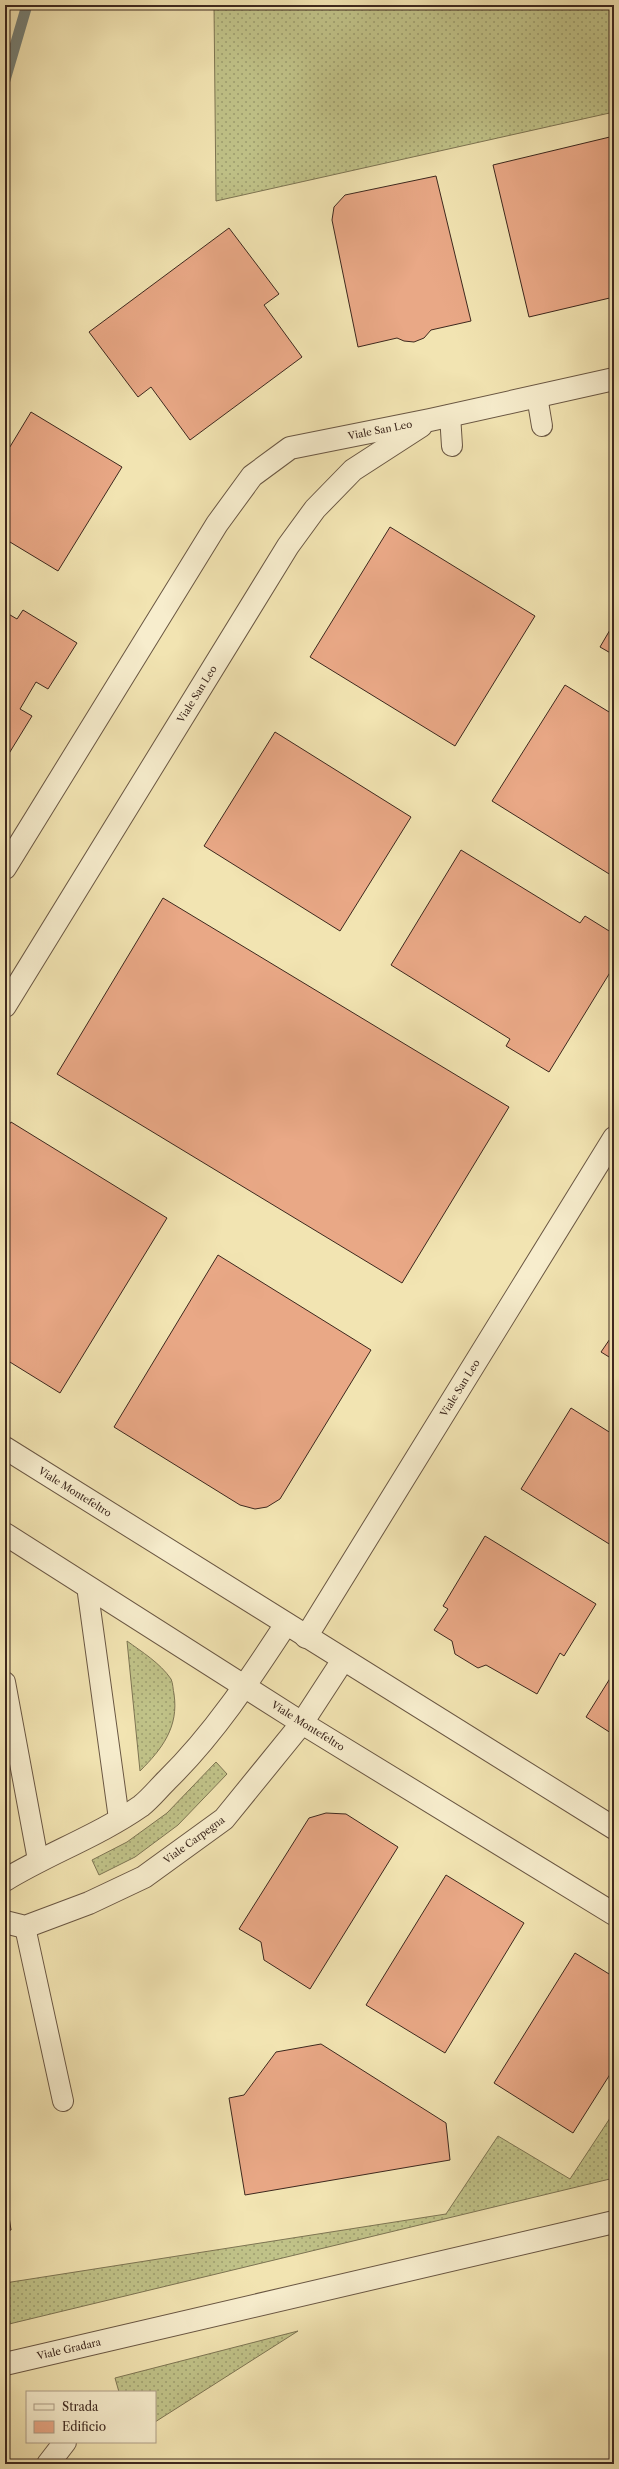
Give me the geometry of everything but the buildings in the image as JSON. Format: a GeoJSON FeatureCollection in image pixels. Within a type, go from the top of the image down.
{"type":"FeatureCollection","features":[{"type":"Feature","properties":{"kind":"street","name":"Viale San Leo"},"geometry":{"type":"LineString","coordinates":[[5,868],[216,524],[252,476],[290,448],[614,379]]}},
{"type":"Feature","properties":{"kind":"street","name":"Viale San Leo"},"geometry":{"type":"LineString","coordinates":[[5,1006],[288,546],[310,515],[353,470],[440,417]]}},
{"type":"Feature","properties":{"kind":"street","name":"Viale San Leo"},"geometry":{"type":"LineString","coordinates":[[306,1637],[614,1138]]}},
{"type":"Feature","properties":{"kind":"street","name":"Viale Montefeltro"},"geometry":{"type":"LineString","coordinates":[[5,1448],[614,1828]]}},
{"type":"Feature","properties":{"kind":"street","name":"Viale Montefeltro"},"geometry":{"type":"LineString","coordinates":[[5,1534],[302,1723],[614,1914]]}},
{"type":"Feature","properties":{"kind":"street"},"geometry":{"type":"LineString","coordinates":[[5,1880],[38,1860],[81,1842],[142,1805],[194,1754],[245,1687],[286,1624]]}},
{"type":"Feature","properties":{"kind":"street","name":"Viale Carpegna"},"geometry":{"type":"LineString","coordinates":[[15,1924],[89,1903],[144,1877],[224,1819],[302,1723],[343,1660]]}},
{"type":"Feature","properties":{"kind":"street","name":"Viale Gradara"},"geometry":{"type":"LineString","coordinates":[[5,2364],[614,2222]]}},
{"type":"Feature","properties":{"kind":"street"},"geometry":{"type":"LineString","coordinates":[[48,2464],[64,2443]]}},
{"type":"Feature","properties":{"kind":"lane"},"geometry":{"type":"LineString","coordinates":[[537,396],[542,426]]}},
{"type":"Feature","properties":{"kind":"lane"},"geometry":{"type":"LineString","coordinates":[[440,417],[452,446]]}},
{"type":"Feature","properties":{"kind":"lane"},"geometry":{"type":"LineString","coordinates":[[87,1586],[119,1819]]}},
{"type":"Feature","properties":{"kind":"lane"},"geometry":{"type":"LineString","coordinates":[[5,1682],[38,1860]]}},
{"type":"Feature","properties":{"kind":"lane"},"geometry":{"type":"LineString","coordinates":[[15,1924],[63,2101]]}},
{"type":"Feature","properties":{"kind":"green space"},"geometry":{"type":"Polygon","coordinates":[[[214,5],[614,5],[614,112],[216,201],[214,5]]]}},
{"type":"Feature","properties":{"kind":"green space"},"geometry":{"type":"Polygon","coordinates":[[[127,1641],[167,1673],[172,1681],[174,1694],[174,1717],[167,1737],[162,1746],[140,1771],[127,1641]]]}},
{"type":"Feature","properties":{"kind":"green space"},"geometry":{"type":"Polygon","coordinates":[[[216,1762],[227,1774],[178,1825],[135,1857],[99,1875],[92,1860],[127,1842],[167,1813],[216,1762]]]}},
{"type":"Feature","properties":{"kind":"green space"},"geometry":{"type":"Polygon","coordinates":[[[614,2112],[614,2178],[5,2325],[5,2283],[446,2214],[498,2136],[570,2179],[614,2112]]]}},
{"type":"Feature","properties":{"kind":"green space"},"geometry":{"type":"Polygon","coordinates":[[[298,2331],[156,2421],[156,2391],[119,2391],[115,2378],[298,2331]]]}},
{"type":"Feature","properties":{"kind":"waterway"},"geometry":{"type":"LineString","coordinates":[[5,80],[27,5]]}}]}
